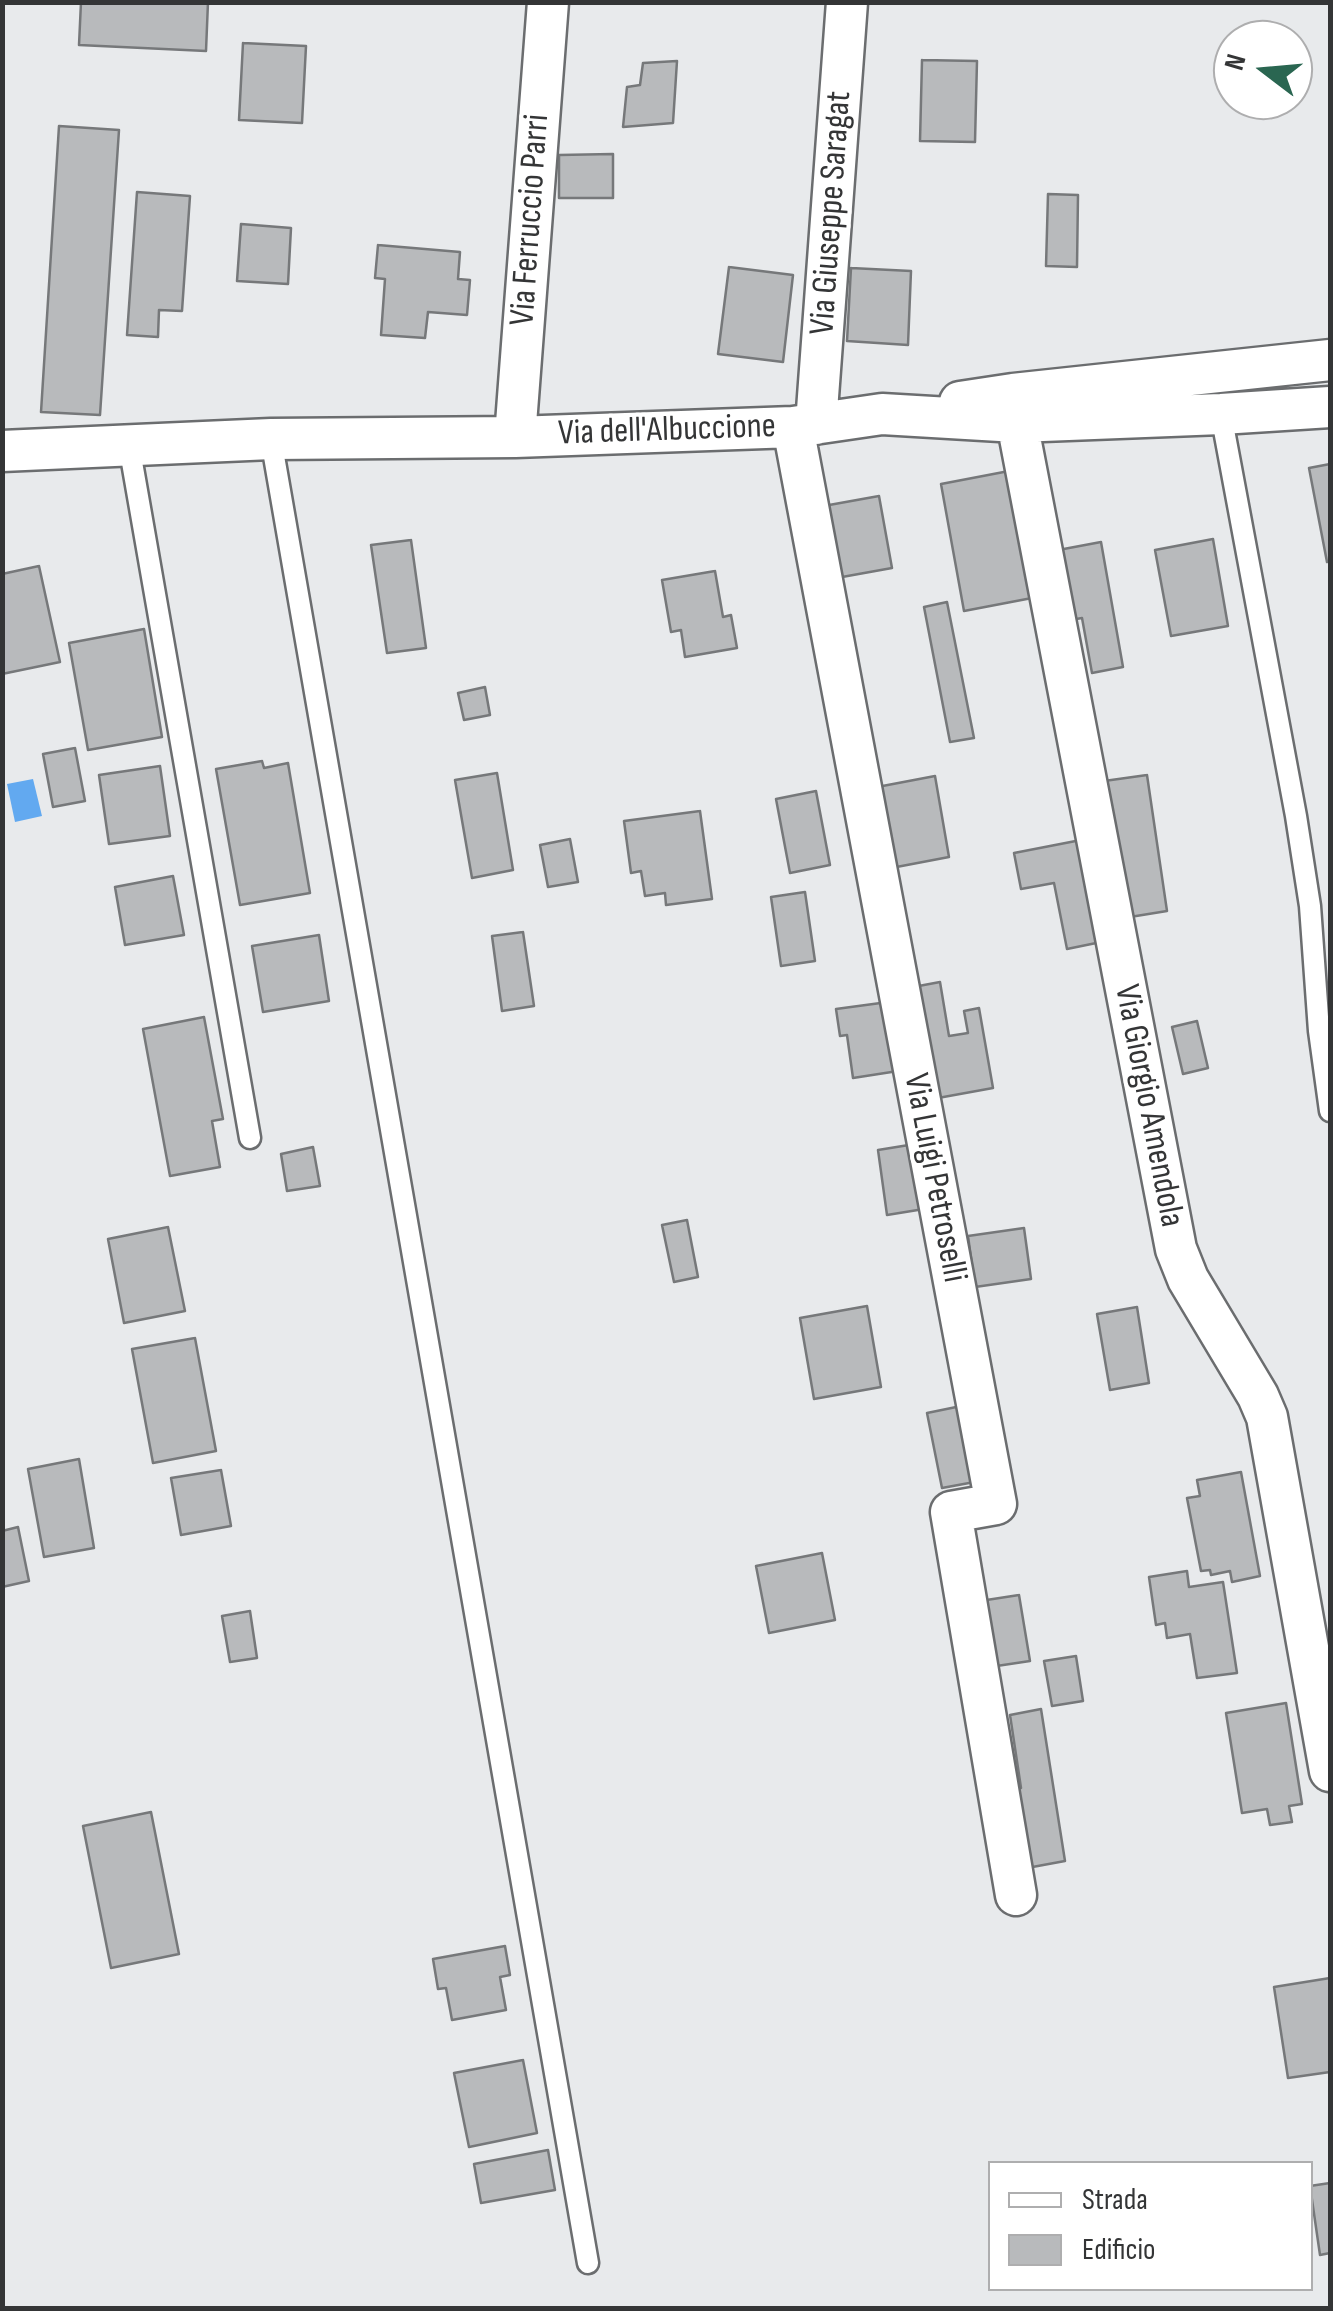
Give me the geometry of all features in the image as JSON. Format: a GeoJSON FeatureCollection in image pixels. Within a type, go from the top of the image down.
{"type":"FeatureCollection","features":[{"type":"Feature","properties":{"kind":"street","name":"Via Ferruccio Parri"},"geometry":{"type":"LineString","coordinates":[[515,437],[548,2]]}},
{"type":"Feature","properties":{"kind":"street","name":"Via Giuseppe Saragat"},"geometry":{"type":"LineString","coordinates":[[805,425],[847,2]]}},
{"type":"Feature","properties":{"kind":"street"},"geometry":{"type":"LineString","coordinates":[[882,414],[1013,394],[1330,360]]}},
{"type":"Feature","properties":{"kind":"street","name":"Via dell'Albuccione"},"geometry":{"type":"LineString","coordinates":[[2,451],[270,439],[515,437],[805,425],[882,414],[1017,422],[1330,407]]}},
{"type":"Feature","properties":{"kind":"street","name":"Via Giorgio Amendola"},"geometry":{"type":"LineString","coordinates":[[1017,422],[1176,1249],[1188,1279],[1268,1417],[1330,1772]]}},
{"type":"Feature","properties":{"kind":"street","name":"Via Luigi Petroselli"},"geometry":{"type":"LineString","coordinates":[[805,425],[996,1504],[951,1512],[1016,1895]]}},
{"type":"Feature","properties":{"kind":"lane"},"geometry":{"type":"LineString","coordinates":[[1221,414],[1296,816],[1310,906],[1319,1032],[1330,1112]]}},
{"type":"Feature","properties":{"kind":"lane"},"geometry":{"type":"LineString","coordinates":[[270,439],[588,2264]]}},
{"type":"Feature","properties":{"kind":"lane"},"geometry":{"type":"LineString","coordinates":[[129,446],[250,1138]]}},
{"type":"Feature","properties":{"kind":"water"},"geometry":{"type":"Polygon","coordinates":[[[33,779],[42,816],[15,822],[7,784],[33,779]]]}},
{"type":"Feature","properties":{"kind":"building"},"geometry":{"type":"Polygon","coordinates":[[[81,2],[208,2],[206,51],[79,45],[81,2]]]}},
{"type":"Feature","properties":{"kind":"building"},"geometry":{"type":"Polygon","coordinates":[[[243,43],[306,46],[302,123],[239,120],[243,43]]]}},
{"type":"Feature","properties":{"kind":"building"},"geometry":{"type":"Polygon","coordinates":[[[922,60],[977,61],[975,142],[920,141],[922,60]]]}},
{"type":"Feature","properties":{"kind":"building"},"geometry":{"type":"Polygon","coordinates":[[[677,61],[673,123],[623,127],[627,87],[640,85],[643,63],[677,61]]]}},
{"type":"Feature","properties":{"kind":"building"},"geometry":{"type":"Polygon","coordinates":[[[59,126],[119,130],[100,415],[41,412],[59,126]]]}},
{"type":"Feature","properties":{"kind":"building"},"geometry":{"type":"Polygon","coordinates":[[[613,154],[613,198],[559,198],[559,155],[613,154]]]}},
{"type":"Feature","properties":{"kind":"building"},"geometry":{"type":"Polygon","coordinates":[[[137,192],[190,196],[182,311],[159,310],[158,337],[127,335],[137,192]]]}},
{"type":"Feature","properties":{"kind":"building"},"geometry":{"type":"Polygon","coordinates":[[[1048,194],[1078,195],[1077,267],[1046,266],[1048,194]]]}},
{"type":"Feature","properties":{"kind":"building"},"geometry":{"type":"Polygon","coordinates":[[[241,224],[291,228],[288,284],[237,281],[241,224]]]}},
{"type":"Feature","properties":{"kind":"building"},"geometry":{"type":"Polygon","coordinates":[[[378,245],[460,252],[458,279],[470,280],[467,315],[428,312],[425,338],[381,335],[385,279],[375,278],[378,245]]]}},
{"type":"Feature","properties":{"kind":"building"},"geometry":{"type":"Polygon","coordinates":[[[729,267],[793,275],[783,362],[718,354],[729,267]]]}},
{"type":"Feature","properties":{"kind":"building"},"geometry":{"type":"Polygon","coordinates":[[[851,268],[911,271],[908,345],[847,341],[851,268]]]}},
{"type":"Feature","properties":{"kind":"building"},"geometry":{"type":"Polygon","coordinates":[[[1330,464],[1330,561],[1327,562],[1309,468],[1330,464]]]}},
{"type":"Feature","properties":{"kind":"building"},"geometry":{"type":"Polygon","coordinates":[[[1009,471],[1032,598],[964,611],[941,484],[1009,471]]]}},
{"type":"Feature","properties":{"kind":"building"},"geometry":{"type":"Polygon","coordinates":[[[879,496],[892,568],[831,579],[818,507],[879,496]]]}},
{"type":"Feature","properties":{"kind":"building"},"geometry":{"type":"Polygon","coordinates":[[[1213,539],[1228,626],[1171,636],[1155,550],[1213,539]]]}},
{"type":"Feature","properties":{"kind":"building"},"geometry":{"type":"Polygon","coordinates":[[[411,540],[426,648],[387,653],[371,545],[411,540]]]}},
{"type":"Feature","properties":{"kind":"building"},"geometry":{"type":"Polygon","coordinates":[[[1101,542],[1123,667],[1092,673],[1082,618],[1065,621],[1053,551],[1101,542]]]}},
{"type":"Feature","properties":{"kind":"building"},"geometry":{"type":"Polygon","coordinates":[[[39,566],[60,662],[2,674],[2,574],[39,566]]]}},
{"type":"Feature","properties":{"kind":"building"},"geometry":{"type":"Polygon","coordinates":[[[715,571],[723,617],[731,615],[737,648],[685,657],[681,630],[671,632],[662,580],[715,571]]]}},
{"type":"Feature","properties":{"kind":"building"},"geometry":{"type":"Polygon","coordinates":[[[947,602],[974,738],[950,742],[924,607],[947,602]]]}},
{"type":"Feature","properties":{"kind":"building"},"geometry":{"type":"Polygon","coordinates":[[[144,629],[162,737],[88,750],[69,643],[144,629]]]}},
{"type":"Feature","properties":{"kind":"building"},"geometry":{"type":"Polygon","coordinates":[[[485,687],[490,715],[464,720],[458,693],[485,687]]]}},
{"type":"Feature","properties":{"kind":"building"},"geometry":{"type":"Polygon","coordinates":[[[75,748],[85,801],[53,807],[43,754],[75,748]]]}},
{"type":"Feature","properties":{"kind":"building"},"geometry":{"type":"Polygon","coordinates":[[[262,761],[264,768],[288,763],[310,893],[240,905],[216,769],[262,761]]]}},
{"type":"Feature","properties":{"kind":"building"},"geometry":{"type":"Polygon","coordinates":[[[160,766],[170,836],[109,844],[99,775],[160,766]]]}},
{"type":"Feature","properties":{"kind":"building"},"geometry":{"type":"Polygon","coordinates":[[[497,773],[513,870],[472,878],[455,780],[497,773]]]}},
{"type":"Feature","properties":{"kind":"building"},"geometry":{"type":"Polygon","coordinates":[[[1147,775],[1167,911],[1130,917],[1097,782],[1147,775]]]}},
{"type":"Feature","properties":{"kind":"building"},"geometry":{"type":"Polygon","coordinates":[[[935,776],[949,857],[886,869],[872,788],[935,776]]]}},
{"type":"Feature","properties":{"kind":"building"},"geometry":{"type":"Polygon","coordinates":[[[816,791],[830,865],[790,873],[776,799],[816,791]]]}},
{"type":"Feature","properties":{"kind":"building"},"geometry":{"type":"Polygon","coordinates":[[[700,811],[712,899],[666,905],[665,893],[645,896],[641,871],[631,873],[624,821],[700,811]]]}},
{"type":"Feature","properties":{"kind":"building"},"geometry":{"type":"Polygon","coordinates":[[[570,839],[578,882],[548,887],[540,845],[570,839]]]}},
{"type":"Feature","properties":{"kind":"building"},"geometry":{"type":"Polygon","coordinates":[[[1086,839],[1106,941],[1067,949],[1054,883],[1021,889],[1014,853],[1086,839]]]}},
{"type":"Feature","properties":{"kind":"building"},"geometry":{"type":"Polygon","coordinates":[[[173,876],[184,935],[125,945],[115,887],[173,876]]]}},
{"type":"Feature","properties":{"kind":"building"},"geometry":{"type":"Polygon","coordinates":[[[805,892],[815,961],[781,966],[771,897],[805,892]]]}},
{"type":"Feature","properties":{"kind":"building"},"geometry":{"type":"Polygon","coordinates":[[[523,932],[534,1006],[502,1011],[492,936],[523,932]]]}},
{"type":"Feature","properties":{"kind":"building"},"geometry":{"type":"Polygon","coordinates":[[[319,935],[329,1001],[263,1012],[252,946],[319,935]]]}},
{"type":"Feature","properties":{"kind":"building"},"geometry":{"type":"Polygon","coordinates":[[[940,982],[949,1036],[968,1033],[964,1011],[979,1008],[993,1088],[927,1100],[908,988],[940,982]]]}},
{"type":"Feature","properties":{"kind":"building"},"geometry":{"type":"Polygon","coordinates":[[[888,1002],[898,1071],[853,1078],[847,1035],[840,1036],[836,1009],[888,1002]]]}},
{"type":"Feature","properties":{"kind":"building"},"geometry":{"type":"Polygon","coordinates":[[[204,1017],[223,1119],[212,1121],[220,1167],[170,1176],[143,1029],[204,1017]]]}},
{"type":"Feature","properties":{"kind":"building"},"geometry":{"type":"Polygon","coordinates":[[[1197,1021],[1208,1068],[1183,1074],[1172,1027],[1197,1021]]]}},
{"type":"Feature","properties":{"kind":"building"},"geometry":{"type":"Polygon","coordinates":[[[915,1144],[924,1209],[887,1215],[878,1150],[915,1144]]]}},
{"type":"Feature","properties":{"kind":"building"},"geometry":{"type":"Polygon","coordinates":[[[313,1147],[320,1186],[287,1191],[281,1154],[313,1147]]]}},
{"type":"Feature","properties":{"kind":"building"},"geometry":{"type":"Polygon","coordinates":[[[687,1220],[698,1277],[674,1282],[662,1225],[687,1220]]]}},
{"type":"Feature","properties":{"kind":"building"},"geometry":{"type":"Polygon","coordinates":[[[168,1227],[185,1311],[124,1323],[108,1239],[168,1227]]]}},
{"type":"Feature","properties":{"kind":"building"},"geometry":{"type":"Polygon","coordinates":[[[1024,1228],[1031,1279],[975,1287],[968,1236],[1024,1228]]]}},
{"type":"Feature","properties":{"kind":"building"},"geometry":{"type":"Polygon","coordinates":[[[867,1306],[881,1387],[814,1399],[800,1318],[867,1306]]]}},
{"type":"Feature","properties":{"kind":"building"},"geometry":{"type":"Polygon","coordinates":[[[1137,1307],[1149,1383],[1110,1390],[1097,1314],[1137,1307]]]}},
{"type":"Feature","properties":{"kind":"building"},"geometry":{"type":"Polygon","coordinates":[[[195,1338],[216,1451],[153,1463],[132,1349],[195,1338]]]}},
{"type":"Feature","properties":{"kind":"building"},"geometry":{"type":"Polygon","coordinates":[[[966,1405],[980,1481],[942,1488],[927,1413],[966,1405]]]}},
{"type":"Feature","properties":{"kind":"building"},"geometry":{"type":"Polygon","coordinates":[[[79,1459],[94,1548],[44,1557],[28,1469],[79,1459]]]}},
{"type":"Feature","properties":{"kind":"building"},"geometry":{"type":"Polygon","coordinates":[[[221,1470],[231,1526],[181,1535],[171,1478],[221,1470]]]}},
{"type":"Feature","properties":{"kind":"building"},"geometry":{"type":"Polygon","coordinates":[[[1241,1472],[1260,1576],[1232,1582],[1230,1571],[1211,1575],[1210,1570],[1201,1571],[1187,1498],[1200,1496],[1197,1480],[1241,1472]]]}},
{"type":"Feature","properties":{"kind":"building"},"geometry":{"type":"Polygon","coordinates":[[[18,1527],[29,1581],[2,1587],[2,1531],[18,1527]]]}},
{"type":"Feature","properties":{"kind":"building"},"geometry":{"type":"Polygon","coordinates":[[[822,1553],[835,1620],[769,1633],[756,1566],[822,1553]]]}},
{"type":"Feature","properties":{"kind":"building"},"geometry":{"type":"Polygon","coordinates":[[[1187,1571],[1189,1587],[1223,1582],[1237,1673],[1197,1678],[1190,1634],[1167,1638],[1165,1623],[1156,1625],[1149,1577],[1187,1571]]]}},
{"type":"Feature","properties":{"kind":"building"},"geometry":{"type":"Polygon","coordinates":[[[1019,1595],[1030,1661],[990,1667],[980,1601],[1019,1595]]]}},
{"type":"Feature","properties":{"kind":"building"},"geometry":{"type":"Polygon","coordinates":[[[250,1611],[257,1658],[230,1662],[222,1616],[250,1611]]]}},
{"type":"Feature","properties":{"kind":"building"},"geometry":{"type":"Polygon","coordinates":[[[1076,1656],[1083,1701],[1052,1706],[1044,1661],[1076,1656]]]}},
{"type":"Feature","properties":{"kind":"building"},"geometry":{"type":"Polygon","coordinates":[[[1286,1703],[1302,1804],[1289,1806],[1292,1822],[1270,1825],[1267,1809],[1242,1813],[1226,1713],[1286,1703]]]}},
{"type":"Feature","properties":{"kind":"building"},"geometry":{"type":"Polygon","coordinates":[[[1041,1709],[1065,1861],[1027,1868],[1014,1789],[1021,1788],[1010,1715],[1041,1709]]]}},
{"type":"Feature","properties":{"kind":"building"},"geometry":{"type":"Polygon","coordinates":[[[151,1812],[179,1954],[111,1968],[83,1826],[151,1812]]]}},
{"type":"Feature","properties":{"kind":"building"},"geometry":{"type":"Polygon","coordinates":[[[505,1946],[510,1975],[500,1977],[506,2010],[452,2020],[446,1988],[438,1989],[433,1959],[505,1946]]]}},
{"type":"Feature","properties":{"kind":"building"},"geometry":{"type":"Polygon","coordinates":[[[1330,1978],[1330,2072],[1288,2078],[1274,1987],[1330,1978]]]}},
{"type":"Feature","properties":{"kind":"building"},"geometry":{"type":"Polygon","coordinates":[[[523,2060],[537,2133],[469,2147],[454,2073],[523,2060]]]}},
{"type":"Feature","properties":{"kind":"building"},"geometry":{"type":"Polygon","coordinates":[[[548,2150],[555,2190],[481,2203],[474,2164],[548,2150]]]}},
{"type":"Feature","properties":{"kind":"building"},"geometry":{"type":"Polygon","coordinates":[[[1330,2183],[1330,2253],[1320,2255],[1313,2207],[1313,2186],[1330,2183]]]}}]}
